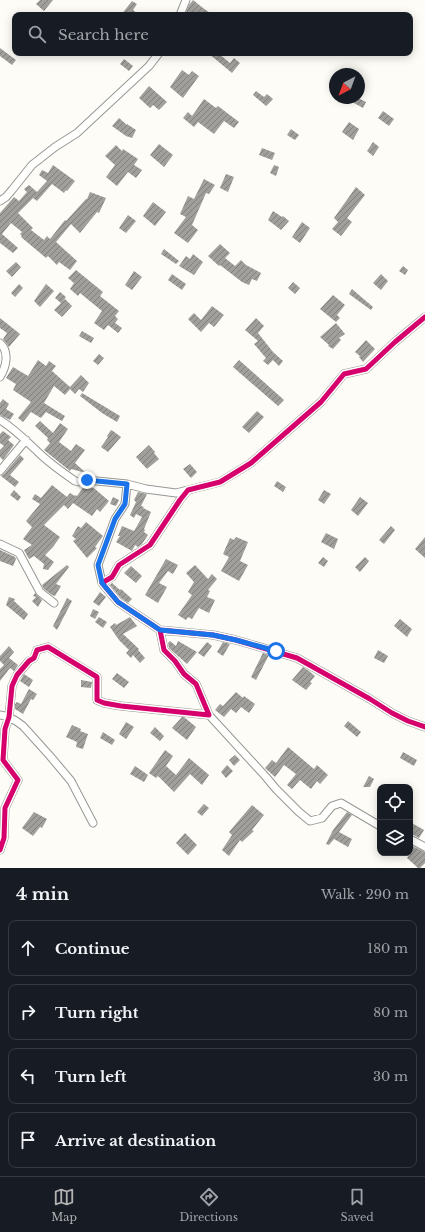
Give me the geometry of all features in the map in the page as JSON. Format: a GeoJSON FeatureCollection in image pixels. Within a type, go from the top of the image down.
{"type":"FeatureCollection","features":[{"type":"Feature","properties":{"kind":"street"},"geometry":{"type":"LineString","coordinates":[[181,12],[186,0]]}},
{"type":"Feature","properties":{"kind":"street"},"geometry":{"type":"LineString","coordinates":[[0,201],[6,197],[32,165],[55,147],[78,133],[149,66],[157,56]]}},
{"type":"Feature","properties":{"kind":"street"},"geometry":{"type":"LineString","coordinates":[[0,420],[26,440],[51,464],[75,481],[79,482],[87,480],[127,484],[146,489],[176,493],[220,482],[251,462],[321,402],[344,374],[366,369],[395,342],[425,318]]}},
{"type":"Feature","properties":{"kind":"street"},"geometry":{"type":"LineString","coordinates":[[0,343],[5,348],[6,365],[0,377]]}},
{"type":"Feature","properties":{"kind":"street"},"geometry":{"type":"LineString","coordinates":[[0,471],[26,440]]}},
{"type":"Feature","properties":{"kind":"street"},"geometry":{"type":"LineString","coordinates":[[127,484],[125,504],[115,519],[98,565],[102,583],[118,602],[160,630],[213,635],[236,640],[296,658],[370,698],[392,713],[425,727]]}},
{"type":"Feature","properties":{"kind":"street"},"geometry":{"type":"LineString","coordinates":[[102,583],[112,577],[119,565],[150,545],[188,490]]}},
{"type":"Feature","properties":{"kind":"street"},"geometry":{"type":"LineString","coordinates":[[0,544],[19,553],[40,592],[54,603]]}},
{"type":"Feature","properties":{"kind":"street"},"geometry":{"type":"LineString","coordinates":[[160,630],[164,650],[175,661],[184,674],[196,684],[209,715],[276,789],[299,812],[310,820],[322,818],[332,806],[341,803],[377,824]]}},
{"type":"Feature","properties":{"kind":"street"},"geometry":{"type":"LineString","coordinates":[[0,850],[4,838],[5,808],[18,780],[3,760],[5,729],[9,717],[12,686],[18,675],[29,661],[34,658],[37,650],[48,647],[97,677],[97,700],[104,703],[209,715]]}},
{"type":"Feature","properties":{"kind":"street"},"geometry":{"type":"LineString","coordinates":[[0,715],[9,717],[23,726],[50,756],[71,781],[94,823]]}},
{"type":"Feature","properties":{"kind":"street"},"geometry":{"type":"LineString","coordinates":[[413,841],[425,847]]}},
{"type":"Feature","properties":{"kind":"building"},"geometry":{"type":"Polygon","coordinates":[[[40,0],[53,0],[44,11],[36,4],[40,0]]]}},
{"type":"Feature","properties":{"kind":"building"},"geometry":{"type":"Polygon","coordinates":[[[193,0],[209,12],[186,12],[193,0]]]}},
{"type":"Feature","properties":{"kind":"building"},"geometry":{"type":"Polygon","coordinates":[[[132,1],[137,4],[133,10],[135,12],[123,12],[132,1]]]}},
{"type":"Feature","properties":{"kind":"building"},"geometry":{"type":"Polygon","coordinates":[[[0,48],[16,60],[12,65],[0,56],[0,48]]]}},
{"type":"Feature","properties":{"kind":"building"},"geometry":{"type":"Polygon","coordinates":[[[212,56],[222,56],[230,63],[234,58],[240,63],[232,73],[212,56]]]}},
{"type":"Feature","properties":{"kind":"building"},"geometry":{"type":"Polygon","coordinates":[[[124,59],[133,66],[129,71],[120,64],[124,59]]]}},
{"type":"Feature","properties":{"kind":"building"},"geometry":{"type":"Polygon","coordinates":[[[182,70],[189,75],[192,71],[199,76],[183,98],[170,87],[182,70]]]}},
{"type":"Feature","properties":{"kind":"building"},"geometry":{"type":"Polygon","coordinates":[[[149,86],[167,102],[159,110],[153,105],[150,108],[139,98],[149,86]]]}},
{"type":"Feature","properties":{"kind":"building"},"geometry":{"type":"Polygon","coordinates":[[[256,91],[264,97],[267,94],[273,99],[266,106],[253,95],[256,91]]]}},
{"type":"Feature","properties":{"kind":"building"},"geometry":{"type":"Polygon","coordinates":[[[204,99],[216,108],[218,106],[239,122],[234,128],[224,121],[214,134],[198,122],[194,127],[183,118],[188,112],[192,116],[204,99]]]}},
{"type":"Feature","properties":{"kind":"building"},"geometry":{"type":"Polygon","coordinates":[[[356,104],[365,104],[363,108],[356,104]]]}},
{"type":"Feature","properties":{"kind":"building"},"geometry":{"type":"Polygon","coordinates":[[[383,111],[394,119],[389,126],[378,118],[383,111]]]}},
{"type":"Feature","properties":{"kind":"building"},"geometry":{"type":"Polygon","coordinates":[[[119,118],[136,130],[132,138],[126,136],[112,126],[119,118]]]}},
{"type":"Feature","properties":{"kind":"building"},"geometry":{"type":"Polygon","coordinates":[[[349,122],[359,129],[353,140],[342,132],[349,122]]]}},
{"type":"Feature","properties":{"kind":"building"},"geometry":{"type":"Polygon","coordinates":[[[291,129],[299,135],[295,140],[287,135],[291,129]]]}},
{"type":"Feature","properties":{"kind":"building"},"geometry":{"type":"Polygon","coordinates":[[[373,142],[379,147],[373,156],[367,151],[373,142]]]}},
{"type":"Feature","properties":{"kind":"building"},"geometry":{"type":"Polygon","coordinates":[[[159,144],[173,155],[164,167],[150,155],[159,144]]]}},
{"type":"Feature","properties":{"kind":"building"},"geometry":{"type":"Polygon","coordinates":[[[116,145],[122,151],[123,149],[138,159],[134,165],[142,170],[136,178],[128,172],[117,186],[106,177],[115,165],[105,156],[116,145]]]}},
{"type":"Feature","properties":{"kind":"building"},"geometry":{"type":"Polygon","coordinates":[[[262,148],[275,153],[272,160],[259,155],[262,148]]]}},
{"type":"Feature","properties":{"kind":"building"},"geometry":{"type":"Polygon","coordinates":[[[53,165],[75,181],[64,193],[52,184],[37,201],[33,198],[18,213],[33,228],[31,230],[44,240],[47,236],[50,239],[65,220],[66,221],[87,199],[90,192],[106,198],[99,213],[97,212],[80,233],[71,224],[56,242],[77,261],[70,270],[59,262],[57,265],[48,256],[46,258],[21,237],[22,236],[20,234],[22,232],[11,223],[2,234],[18,248],[13,253],[0,243],[0,213],[14,197],[19,201],[27,192],[24,189],[29,185],[37,192],[47,181],[39,175],[42,170],[48,173],[53,165]]]}},
{"type":"Feature","properties":{"kind":"building"},"geometry":{"type":"Polygon","coordinates":[[[274,165],[279,167],[276,176],[270,173],[274,165]]]}},
{"type":"Feature","properties":{"kind":"building"},"geometry":{"type":"Polygon","coordinates":[[[226,174],[234,177],[228,192],[220,188],[226,174]]]}},
{"type":"Feature","properties":{"kind":"building"},"geometry":{"type":"Polygon","coordinates":[[[204,179],[215,185],[209,194],[206,193],[192,225],[198,230],[188,243],[174,233],[186,217],[180,214],[188,196],[194,199],[204,179]]]}},
{"type":"Feature","properties":{"kind":"building"},"geometry":{"type":"Polygon","coordinates":[[[356,187],[365,195],[347,218],[352,222],[341,236],[332,229],[338,222],[334,218],[356,187]]]}},
{"type":"Feature","properties":{"kind":"building"},"geometry":{"type":"Polygon","coordinates":[[[153,202],[166,212],[155,226],[143,216],[153,202]]]}},
{"type":"Feature","properties":{"kind":"building"},"geometry":{"type":"Polygon","coordinates":[[[273,211],[289,221],[281,230],[268,220],[273,211]]]}},
{"type":"Feature","properties":{"kind":"building"},"geometry":{"type":"Polygon","coordinates":[[[128,215],[136,221],[126,233],[119,228],[128,215]]]}},
{"type":"Feature","properties":{"kind":"building"},"geometry":{"type":"Polygon","coordinates":[[[302,222],[310,228],[300,243],[292,237],[302,222]]]}},
{"type":"Feature","properties":{"kind":"building"},"geometry":{"type":"Polygon","coordinates":[[[220,244],[230,253],[225,258],[235,266],[241,260],[246,265],[261,273],[257,281],[252,279],[249,285],[242,282],[220,265],[219,266],[208,256],[220,244]]]}},
{"type":"Feature","properties":{"kind":"building"},"geometry":{"type":"Polygon","coordinates":[[[164,249],[179,261],[176,264],[161,254],[164,249]]]}},
{"type":"Feature","properties":{"kind":"building"},"geometry":{"type":"Polygon","coordinates":[[[193,254],[203,262],[194,275],[179,266],[186,256],[190,259],[193,254]]]}},
{"type":"Feature","properties":{"kind":"building"},"geometry":{"type":"Polygon","coordinates":[[[16,262],[21,267],[12,277],[6,271],[16,262]]]}},
{"type":"Feature","properties":{"kind":"building"},"geometry":{"type":"Polygon","coordinates":[[[403,266],[408,270],[405,275],[399,271],[403,266]]]}},
{"type":"Feature","properties":{"kind":"building"},"geometry":{"type":"Polygon","coordinates":[[[76,270],[103,292],[100,296],[119,311],[115,316],[118,319],[115,323],[122,328],[118,333],[108,325],[104,330],[94,323],[102,311],[80,293],[78,296],[70,289],[74,283],[68,278],[76,270]]]}},
{"type":"Feature","properties":{"kind":"building"},"geometry":{"type":"Polygon","coordinates":[[[134,271],[142,277],[132,290],[125,285],[134,271]]]}},
{"type":"Feature","properties":{"kind":"building"},"geometry":{"type":"Polygon","coordinates":[[[172,274],[186,284],[182,290],[168,280],[172,274]]]}},
{"type":"Feature","properties":{"kind":"building"},"geometry":{"type":"Polygon","coordinates":[[[381,274],[388,281],[381,290],[373,283],[381,274]]]}},
{"type":"Feature","properties":{"kind":"building"},"geometry":{"type":"Polygon","coordinates":[[[293,282],[300,288],[295,294],[288,288],[293,282]]]}},
{"type":"Feature","properties":{"kind":"building"},"geometry":{"type":"Polygon","coordinates":[[[19,284],[23,288],[15,297],[11,293],[19,284]]]}},
{"type":"Feature","properties":{"kind":"building"},"geometry":{"type":"Polygon","coordinates":[[[46,284],[54,291],[40,307],[34,301],[46,284]]]}},
{"type":"Feature","properties":{"kind":"building"},"geometry":{"type":"Polygon","coordinates":[[[352,289],[373,307],[371,310],[349,294],[352,289]]]}},
{"type":"Feature","properties":{"kind":"building"},"geometry":{"type":"Polygon","coordinates":[[[60,292],[66,297],[63,301],[65,299],[72,306],[62,317],[54,310],[61,303],[55,298],[60,292]]]}},
{"type":"Feature","properties":{"kind":"building"},"geometry":{"type":"Polygon","coordinates":[[[333,295],[345,305],[337,315],[340,318],[336,322],[320,309],[333,295]]]}},
{"type":"Feature","properties":{"kind":"building"},"geometry":{"type":"Polygon","coordinates":[[[212,306],[224,315],[214,327],[209,323],[201,332],[188,319],[194,313],[201,320],[212,306]]]}},
{"type":"Feature","properties":{"kind":"building"},"geometry":{"type":"Polygon","coordinates":[[[0,318],[20,334],[9,347],[3,339],[7,333],[0,328],[0,318]]]}},
{"type":"Feature","properties":{"kind":"building"},"geometry":{"type":"Polygon","coordinates":[[[256,318],[264,326],[258,333],[273,352],[283,361],[279,366],[273,360],[268,365],[263,361],[266,358],[254,344],[258,341],[245,330],[256,318]]]}},
{"type":"Feature","properties":{"kind":"building"},"geometry":{"type":"Polygon","coordinates":[[[336,323],[345,334],[339,338],[341,340],[333,349],[320,337],[336,323]]]}},
{"type":"Feature","properties":{"kind":"building"},"geometry":{"type":"Polygon","coordinates":[[[82,331],[94,338],[91,343],[79,336],[82,331]]]}},
{"type":"Feature","properties":{"kind":"building"},"geometry":{"type":"Polygon","coordinates":[[[366,340],[375,349],[363,362],[359,357],[360,356],[355,352],[366,340]]]}},
{"type":"Feature","properties":{"kind":"building"},"geometry":{"type":"Polygon","coordinates":[[[99,354],[104,358],[98,365],[93,361],[99,354]]]}},
{"type":"Feature","properties":{"kind":"building"},"geometry":{"type":"Polygon","coordinates":[[[38,360],[46,366],[49,361],[56,366],[52,371],[70,387],[81,375],[89,383],[83,392],[79,389],[75,394],[70,389],[65,395],[54,386],[44,403],[65,416],[62,421],[46,412],[41,418],[31,412],[23,422],[18,418],[31,402],[13,390],[16,384],[6,378],[13,367],[28,376],[38,360]]]}},
{"type":"Feature","properties":{"kind":"building"},"geometry":{"type":"Polygon","coordinates":[[[239,360],[284,400],[278,406],[233,367],[239,360]]]}},
{"type":"Feature","properties":{"kind":"building"},"geometry":{"type":"Polygon","coordinates":[[[82,393],[120,416],[117,422],[102,413],[80,396],[82,393]]]}},
{"type":"Feature","properties":{"kind":"building"},"geometry":{"type":"Polygon","coordinates":[[[3,399],[9,404],[6,409],[14,414],[10,420],[0,415],[0,403],[3,399]]]}},
{"type":"Feature","properties":{"kind":"building"},"geometry":{"type":"Polygon","coordinates":[[[257,411],[264,417],[249,433],[242,427],[257,411]]]}},
{"type":"Feature","properties":{"kind":"building"},"geometry":{"type":"Polygon","coordinates":[[[40,421],[53,433],[60,423],[68,429],[59,442],[71,451],[76,444],[85,450],[75,463],[86,473],[71,469],[70,471],[44,450],[50,443],[47,440],[48,438],[35,426],[40,421]]]}},
{"type":"Feature","properties":{"kind":"building"},"geometry":{"type":"Polygon","coordinates":[[[111,430],[121,437],[108,452],[101,447],[111,430]]]}},
{"type":"Feature","properties":{"kind":"building"},"geometry":{"type":"Polygon","coordinates":[[[3,431],[11,437],[8,440],[14,445],[3,460],[0,457],[0,450],[4,446],[0,443],[0,434],[3,431]]]}},
{"type":"Feature","properties":{"kind":"building"},"geometry":{"type":"Polygon","coordinates":[[[149,445],[159,459],[147,469],[136,457],[149,445]]]}},
{"type":"Feature","properties":{"kind":"building"},"geometry":{"type":"Polygon","coordinates":[[[20,455],[24,459],[10,475],[19,482],[15,487],[1,476],[20,455]]]}},
{"type":"Feature","properties":{"kind":"building"},"geometry":{"type":"Polygon","coordinates":[[[190,464],[197,472],[191,478],[183,469],[190,464]]]}},
{"type":"Feature","properties":{"kind":"building"},"geometry":{"type":"Polygon","coordinates":[[[277,481],[286,487],[283,492],[274,486],[277,481]]]}},
{"type":"Feature","properties":{"kind":"building"},"geometry":{"type":"Polygon","coordinates":[[[52,485],[67,497],[70,493],[77,496],[84,486],[87,485],[95,489],[109,501],[100,512],[97,509],[92,516],[73,503],[68,509],[64,505],[44,525],[60,537],[45,555],[54,562],[48,570],[43,569],[44,564],[34,556],[29,559],[24,550],[32,545],[23,539],[32,527],[26,521],[40,504],[32,499],[35,494],[41,498],[52,485]]]}},
{"type":"Feature","properties":{"kind":"building"},"geometry":{"type":"Polygon","coordinates":[[[14,490],[21,497],[18,501],[10,495],[14,490]]]}},
{"type":"Feature","properties":{"kind":"building"},"geometry":{"type":"Polygon","coordinates":[[[324,490],[331,494],[324,504],[318,500],[324,490]]]}},
{"type":"Feature","properties":{"kind":"building"},"geometry":{"type":"Polygon","coordinates":[[[138,492],[147,494],[141,506],[151,512],[144,529],[144,532],[148,535],[142,544],[138,547],[135,545],[132,551],[116,542],[120,536],[118,536],[122,526],[134,531],[142,517],[136,514],[134,518],[130,515],[136,502],[134,500],[138,492]]]}},
{"type":"Feature","properties":{"kind":"building"},"geometry":{"type":"Polygon","coordinates":[[[113,497],[119,500],[116,506],[110,504],[113,497]]]}},
{"type":"Feature","properties":{"kind":"building"},"geometry":{"type":"Polygon","coordinates":[[[360,497],[368,503],[358,516],[351,510],[360,497]]]}},
{"type":"Feature","properties":{"kind":"building"},"geometry":{"type":"Polygon","coordinates":[[[86,522],[103,536],[95,547],[97,548],[87,558],[73,541],[76,539],[72,536],[78,526],[81,528],[86,522]]]}},
{"type":"Feature","properties":{"kind":"building"},"geometry":{"type":"Polygon","coordinates":[[[391,526],[395,530],[384,544],[379,540],[391,526]]]}},
{"type":"Feature","properties":{"kind":"building"},"geometry":{"type":"Polygon","coordinates":[[[326,533],[338,539],[334,549],[321,542],[326,533]]]}},
{"type":"Feature","properties":{"kind":"building"},"geometry":{"type":"Polygon","coordinates":[[[236,537],[248,542],[240,561],[248,565],[239,581],[221,571],[229,557],[223,554],[230,538],[234,540],[236,537]]]}},
{"type":"Feature","properties":{"kind":"building"},"geometry":{"type":"Polygon","coordinates":[[[425,537],[425,558],[415,549],[425,537]]]}},
{"type":"Feature","properties":{"kind":"building"},"geometry":{"type":"Polygon","coordinates":[[[0,550],[15,557],[16,559],[13,566],[0,561],[0,550]]]}},
{"type":"Feature","properties":{"kind":"building"},"geometry":{"type":"Polygon","coordinates":[[[323,557],[328,561],[324,567],[318,563],[323,557]]]}},
{"type":"Feature","properties":{"kind":"building"},"geometry":{"type":"Polygon","coordinates":[[[365,557],[369,561],[360,572],[355,567],[365,557]]]}},
{"type":"Feature","properties":{"kind":"building"},"geometry":{"type":"Polygon","coordinates":[[[166,559],[178,565],[173,574],[168,571],[159,583],[167,587],[158,603],[145,595],[166,559]]]}},
{"type":"Feature","properties":{"kind":"building"},"geometry":{"type":"Polygon","coordinates":[[[67,565],[69,567],[56,584],[61,586],[55,596],[52,595],[44,589],[42,585],[67,565]]]}},
{"type":"Feature","properties":{"kind":"building"},"geometry":{"type":"Polygon","coordinates":[[[195,565],[208,579],[212,574],[217,579],[208,590],[210,591],[207,597],[215,600],[209,613],[199,608],[192,619],[188,617],[186,620],[178,615],[192,595],[188,592],[194,582],[186,573],[195,565]]]}},
{"type":"Feature","properties":{"kind":"building"},"geometry":{"type":"Polygon","coordinates":[[[131,566],[142,576],[136,583],[124,573],[131,566]]]}},
{"type":"Feature","properties":{"kind":"building"},"geometry":{"type":"Polygon","coordinates":[[[112,583],[132,599],[128,603],[121,598],[110,585],[112,583]]]}},
{"type":"Feature","properties":{"kind":"building"},"geometry":{"type":"Polygon","coordinates":[[[100,592],[106,597],[99,606],[93,602],[100,592]]]}},
{"type":"Feature","properties":{"kind":"building"},"geometry":{"type":"Polygon","coordinates":[[[35,593],[42,600],[38,607],[32,601],[36,597],[33,596],[35,593]]]}},
{"type":"Feature","properties":{"kind":"building"},"geometry":{"type":"Polygon","coordinates":[[[9,597],[15,599],[14,601],[28,614],[24,620],[6,605],[9,597]]]}},
{"type":"Feature","properties":{"kind":"building"},"geometry":{"type":"Polygon","coordinates":[[[67,598],[72,601],[57,630],[53,626],[67,598]]]}},
{"type":"Feature","properties":{"kind":"building"},"geometry":{"type":"Polygon","coordinates":[[[93,609],[99,612],[95,619],[90,616],[93,609]]]}},
{"type":"Feature","properties":{"kind":"building"},"geometry":{"type":"Polygon","coordinates":[[[99,617],[107,622],[103,628],[95,622],[99,617]]]}},
{"type":"Feature","properties":{"kind":"building"},"geometry":{"type":"Polygon","coordinates":[[[130,617],[137,626],[123,634],[139,649],[138,650],[145,658],[140,663],[133,655],[131,658],[126,653],[129,650],[119,640],[110,627],[115,623],[116,625],[130,617]]]}},
{"type":"Feature","properties":{"kind":"building"},"geometry":{"type":"Polygon","coordinates":[[[400,619],[412,629],[407,637],[394,626],[400,619]]]}},
{"type":"Feature","properties":{"kind":"building"},"geometry":{"type":"Polygon","coordinates":[[[170,641],[176,646],[178,641],[197,652],[187,664],[169,648],[168,643],[170,641]]]}},
{"type":"Feature","properties":{"kind":"building"},"geometry":{"type":"Polygon","coordinates":[[[207,642],[212,646],[204,657],[198,653],[207,642]]]}},
{"type":"Feature","properties":{"kind":"building"},"geometry":{"type":"Polygon","coordinates":[[[223,642],[230,644],[223,656],[217,652],[223,642]]]}},
{"type":"Feature","properties":{"kind":"building"},"geometry":{"type":"Polygon","coordinates":[[[9,646],[14,652],[9,658],[18,665],[14,671],[10,668],[0,681],[0,669],[4,665],[0,661],[0,656],[9,646]]]}},
{"type":"Feature","properties":{"kind":"building"},"geometry":{"type":"Polygon","coordinates":[[[378,650],[388,656],[384,663],[374,658],[378,650]]]}},
{"type":"Feature","properties":{"kind":"building"},"geometry":{"type":"Polygon","coordinates":[[[263,653],[269,655],[256,680],[251,677],[263,653]]]}},
{"type":"Feature","properties":{"kind":"building"},"geometry":{"type":"Polygon","coordinates":[[[303,667],[315,676],[310,682],[312,683],[306,690],[292,680],[303,667]]]}},
{"type":"Feature","properties":{"kind":"building"},"geometry":{"type":"Polygon","coordinates":[[[117,673],[129,682],[124,688],[112,679],[117,673]]]}},
{"type":"Feature","properties":{"kind":"building"},"geometry":{"type":"Polygon","coordinates":[[[24,674],[33,680],[29,687],[20,681],[24,674]]]}},
{"type":"Feature","properties":{"kind":"building"},"geometry":{"type":"Polygon","coordinates":[[[81,680],[92,682],[91,688],[81,687],[81,680]]]}},
{"type":"Feature","properties":{"kind":"building"},"geometry":{"type":"Polygon","coordinates":[[[29,689],[37,694],[33,700],[31,699],[23,714],[15,709],[15,704],[17,702],[21,704],[29,689]]]}},
{"type":"Feature","properties":{"kind":"building"},"geometry":{"type":"Polygon","coordinates":[[[236,692],[243,698],[244,696],[255,704],[249,713],[241,707],[236,713],[231,709],[224,717],[215,710],[220,704],[223,706],[236,692]]]}},
{"type":"Feature","properties":{"kind":"building"},"geometry":{"type":"Polygon","coordinates":[[[182,717],[196,727],[187,740],[172,728],[182,717]]]}},
{"type":"Feature","properties":{"kind":"building"},"geometry":{"type":"Polygon","coordinates":[[[348,721],[361,732],[357,737],[344,726],[348,721]]]}},
{"type":"Feature","properties":{"kind":"building"},"geometry":{"type":"Polygon","coordinates":[[[126,722],[134,727],[126,739],[119,734],[126,722]]]}},
{"type":"Feature","properties":{"kind":"building"},"geometry":{"type":"Polygon","coordinates":[[[72,725],[81,729],[80,731],[88,734],[83,749],[76,747],[77,742],[66,737],[72,725]]]}},
{"type":"Feature","properties":{"kind":"building"},"geometry":{"type":"Polygon","coordinates":[[[155,727],[164,736],[160,741],[150,733],[155,727]]]}},
{"type":"Feature","properties":{"kind":"building"},"geometry":{"type":"Polygon","coordinates":[[[103,732],[115,740],[112,745],[100,738],[103,732]]]}},
{"type":"Feature","properties":{"kind":"building"},"geometry":{"type":"Polygon","coordinates":[[[288,747],[314,769],[317,765],[328,775],[320,784],[317,781],[311,789],[300,780],[292,789],[287,785],[296,774],[284,765],[275,777],[265,768],[272,760],[276,763],[288,747]]]}},
{"type":"Feature","properties":{"kind":"building"},"geometry":{"type":"Polygon","coordinates":[[[165,750],[173,756],[166,766],[176,775],[189,758],[209,775],[202,785],[190,774],[174,792],[158,776],[156,778],[149,773],[165,750]]]}},
{"type":"Feature","properties":{"kind":"building"},"geometry":{"type":"Polygon","coordinates":[[[403,752],[417,760],[414,766],[400,758],[403,752]]]}},
{"type":"Feature","properties":{"kind":"building"},"geometry":{"type":"Polygon","coordinates":[[[235,755],[240,760],[234,766],[229,760],[235,755]]]}},
{"type":"Feature","properties":{"kind":"building"},"geometry":{"type":"Polygon","coordinates":[[[227,765],[233,771],[226,778],[221,772],[227,765]]]}},
{"type":"Feature","properties":{"kind":"building"},"geometry":{"type":"Polygon","coordinates":[[[135,766],[148,775],[144,782],[130,774],[135,766]]]}},
{"type":"Feature","properties":{"kind":"building"},"geometry":{"type":"Polygon","coordinates":[[[369,776],[374,779],[370,787],[363,787],[369,776]]]}},
{"type":"Feature","properties":{"kind":"building"},"geometry":{"type":"Polygon","coordinates":[[[204,804],[209,808],[202,816],[197,812],[204,804]]]}},
{"type":"Feature","properties":{"kind":"building"},"geometry":{"type":"Polygon","coordinates":[[[252,805],[264,815],[252,830],[254,831],[242,842],[240,840],[229,856],[222,850],[232,835],[229,832],[252,805]]]}},
{"type":"Feature","properties":{"kind":"building"},"geometry":{"type":"Polygon","coordinates":[[[34,812],[47,819],[42,828],[40,827],[33,836],[22,828],[34,812]]]}},
{"type":"Feature","properties":{"kind":"building"},"geometry":{"type":"Polygon","coordinates":[[[347,812],[352,815],[339,832],[352,839],[348,847],[334,839],[329,845],[326,844],[333,830],[347,812]]]}},
{"type":"Feature","properties":{"kind":"building"},"geometry":{"type":"Polygon","coordinates":[[[413,824],[424,830],[419,838],[413,835],[413,824]]]}},
{"type":"Feature","properties":{"kind":"building"},"geometry":{"type":"Polygon","coordinates":[[[185,833],[197,845],[188,855],[176,843],[185,833]]]}},
{"type":"Feature","properties":{"kind":"building"},"geometry":{"type":"Polygon","coordinates":[[[413,846],[425,852],[425,863],[420,868],[418,868],[407,858],[408,856],[413,856],[413,846]]]}},
{"type":"Feature","properties":{"kind":"cycle path"},"geometry":{"type":"LineString","coordinates":[[160,630],[118,602],[102,583],[112,577],[119,565],[150,545],[188,490],[220,482],[251,463],[321,402],[344,374],[366,369],[425,317]]}},
{"type":"Feature","properties":{"kind":"cycle path"},"geometry":{"type":"LineString","coordinates":[[0,850],[4,838],[5,808],[18,780],[3,760],[5,729],[9,717],[12,686],[17,675],[29,661],[34,658],[37,650],[48,647],[97,677],[97,700],[104,703],[209,715],[196,684],[184,674],[175,661],[164,650],[160,630],[213,635],[236,640],[297,658],[392,713],[425,727]]}},
{"type":"Feature","properties":{"kind":"route"},"geometry":{"type":"LineString","coordinates":[[87,480],[127,484],[125,504],[115,519],[98,565],[102,583],[118,602],[160,630],[213,635],[276,651]]}}]}
